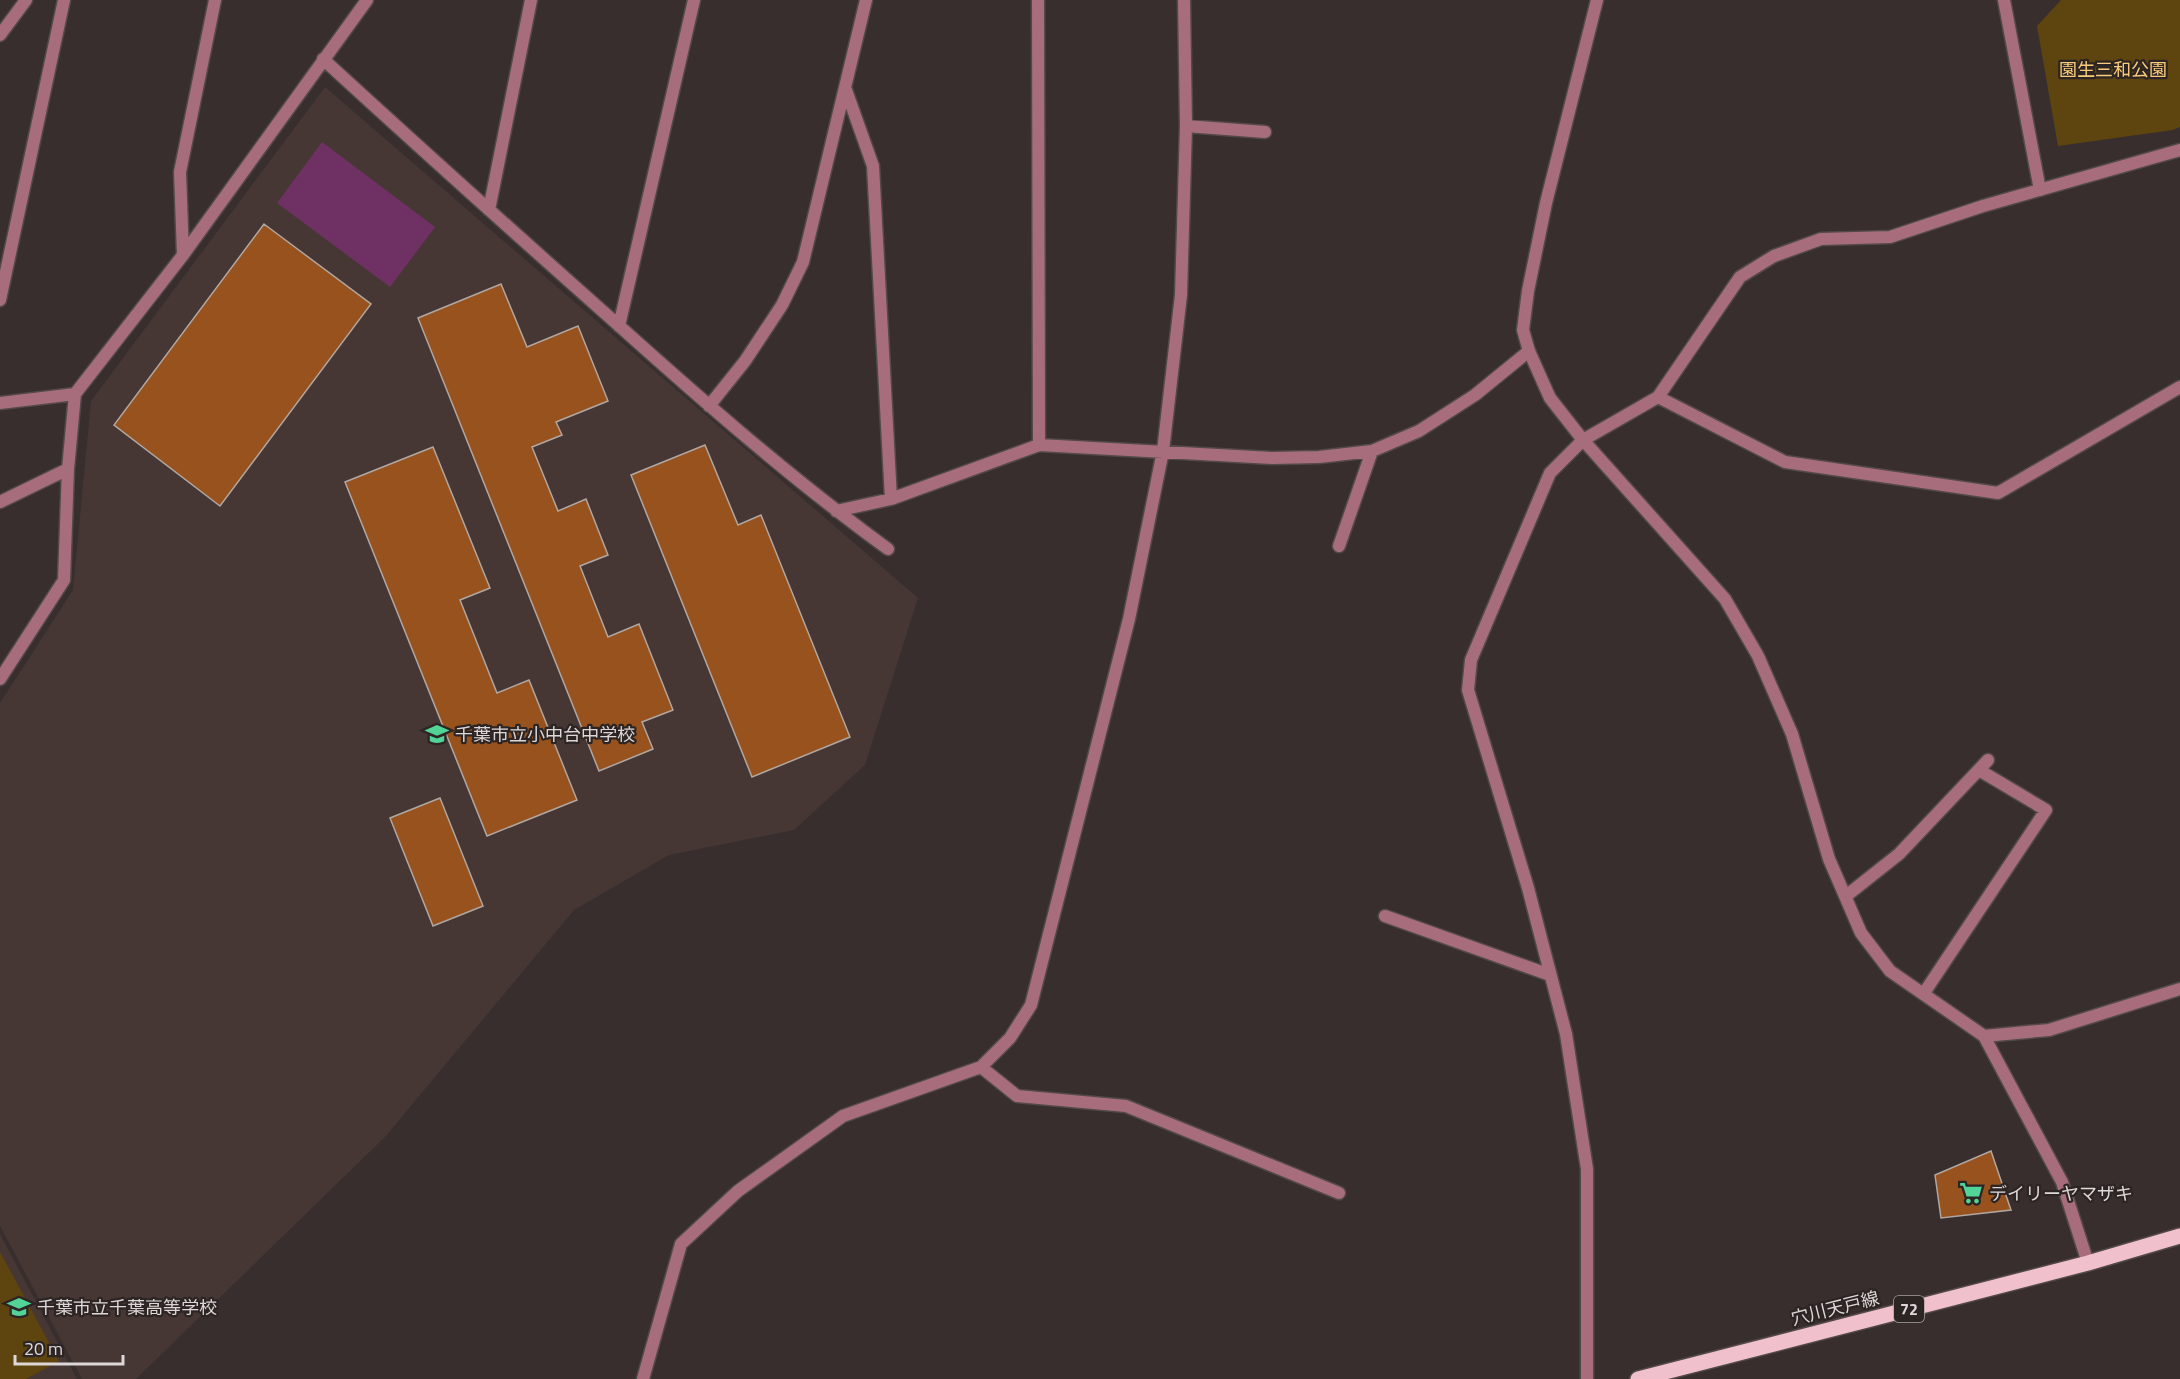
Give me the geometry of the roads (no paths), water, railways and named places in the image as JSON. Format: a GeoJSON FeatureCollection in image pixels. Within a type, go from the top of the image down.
{"type":"FeatureCollection","features":[{"type":"Feature","properties":{"kind":"main road","name":"穴川天戸線"},"geometry":{"type":"LineString","coordinates":[[1638,1379],[2088,1263],[2180,1236]]}},
{"type":"Feature","properties":{"kind":"street"},"geometry":{"type":"LineString","coordinates":[[0,36],[26,0]]}},
{"type":"Feature","properties":{"kind":"street"},"geometry":{"type":"LineString","coordinates":[[0,300],[64,0]]}},
{"type":"Feature","properties":{"kind":"street"},"geometry":{"type":"LineString","coordinates":[[183,255],[180,172],[215,0]]}},
{"type":"Feature","properties":{"kind":"street"},"geometry":{"type":"LineString","coordinates":[[0,679],[64,580],[68,469],[75,394],[183,255],[367,0]]}},
{"type":"Feature","properties":{"kind":"street"},"geometry":{"type":"LineString","coordinates":[[489,210],[531,0]]}},
{"type":"Feature","properties":{"kind":"street"},"geometry":{"type":"LineString","coordinates":[[619,326],[694,0]]}},
{"type":"Feature","properties":{"kind":"street"},"geometry":{"type":"LineString","coordinates":[[709,406],[745,361],[776,315],[803,262],[866,0]]}},
{"type":"Feature","properties":{"kind":"street"},"geometry":{"type":"LineString","coordinates":[[1038,0],[1039,446]]}},
{"type":"Feature","properties":{"kind":"street"},"geometry":{"type":"LineString","coordinates":[[643,1379],[681,1244],[738,1191],[843,1116],[981,1068],[1010,1038],[1031,1005],[1129,619],[1163,451],[1181,295],[1186,126],[1184,0]]}},
{"type":"Feature","properties":{"kind":"street"},"geometry":{"type":"LineString","coordinates":[[1597,0],[1546,203],[1530,280],[1523,330],[1529,351],[1550,398],[1583,440],[1725,598],[1758,656],[1792,734],[1829,859],[1861,933],[1890,971],[1984,1036],[2062,1182],[2088,1263]]}},
{"type":"Feature","properties":{"kind":"street"},"geometry":{"type":"LineString","coordinates":[[2004,0],[2040,190]]}},
{"type":"Feature","properties":{"kind":"street"},"geometry":{"type":"LineString","coordinates":[[323,59],[709,406],[836,511],[888,549]]}},
{"type":"Feature","properties":{"kind":"street"},"geometry":{"type":"LineString","coordinates":[[846,89],[873,166],[891,499]]}},
{"type":"Feature","properties":{"kind":"street"},"geometry":{"type":"LineString","coordinates":[[1186,126],[1265,132]]}},
{"type":"Feature","properties":{"kind":"street"},"geometry":{"type":"LineString","coordinates":[[1587,1379],[1587,1169],[1566,1034],[1528,888],[1468,690],[1471,660],[1550,473],[1583,440],[1658,397],[1740,277],[1774,256],[1821,239],[1890,237],[2040,190],[2180,150]]}},
{"type":"Feature","properties":{"kind":"street"},"geometry":{"type":"LineString","coordinates":[[836,511],[891,499],[1039,446],[1272,458],[1319,457],[1372,450],[1419,431],[1475,395],[1529,351]]}},
{"type":"Feature","properties":{"kind":"street"},"geometry":{"type":"LineString","coordinates":[[1658,397],[1785,462],[1998,494],[2180,387]]}},
{"type":"Feature","properties":{"kind":"street"},"geometry":{"type":"LineString","coordinates":[[0,403],[75,394]]}},
{"type":"Feature","properties":{"kind":"street"},"geometry":{"type":"LineString","coordinates":[[1339,546],[1372,450]]}},
{"type":"Feature","properties":{"kind":"street"},"geometry":{"type":"LineString","coordinates":[[0,502],[68,469]]}},
{"type":"Feature","properties":{"kind":"street"},"geometry":{"type":"LineString","coordinates":[[1846,896],[1899,854],[1988,760]]}},
{"type":"Feature","properties":{"kind":"street"},"geometry":{"type":"LineString","coordinates":[[1924,993],[2046,810],[1979,770]]}},
{"type":"Feature","properties":{"kind":"street"},"geometry":{"type":"LineString","coordinates":[[1385,916],[1550,975]]}},
{"type":"Feature","properties":{"kind":"street"},"geometry":{"type":"LineString","coordinates":[[1984,1036],[2049,1030],[2180,989]]}},
{"type":"Feature","properties":{"kind":"street"},"geometry":{"type":"LineString","coordinates":[[981,1068],[1017,1096],[1126,1106],[1339,1193]]}},
{"type":"Feature","properties":{"kind":"place","name":"千葉市立小中台中学校"},"geometry":{"type":"Point","coordinates":[437,734]}},
{"type":"Feature","properties":{"kind":"place","name":"デイリーヤマザキ"},"geometry":{"type":"Point","coordinates":[1971,1193]}},
{"type":"Feature","properties":{"kind":"place","name":"千葉市立千葉高等学校"},"geometry":{"type":"Point","coordinates":[19,1307]}},
{"type":"Feature","properties":{"kind":"park label","name":"園生三和公園"},"geometry":{"type":"Point","coordinates":[2113,69]}}]}
